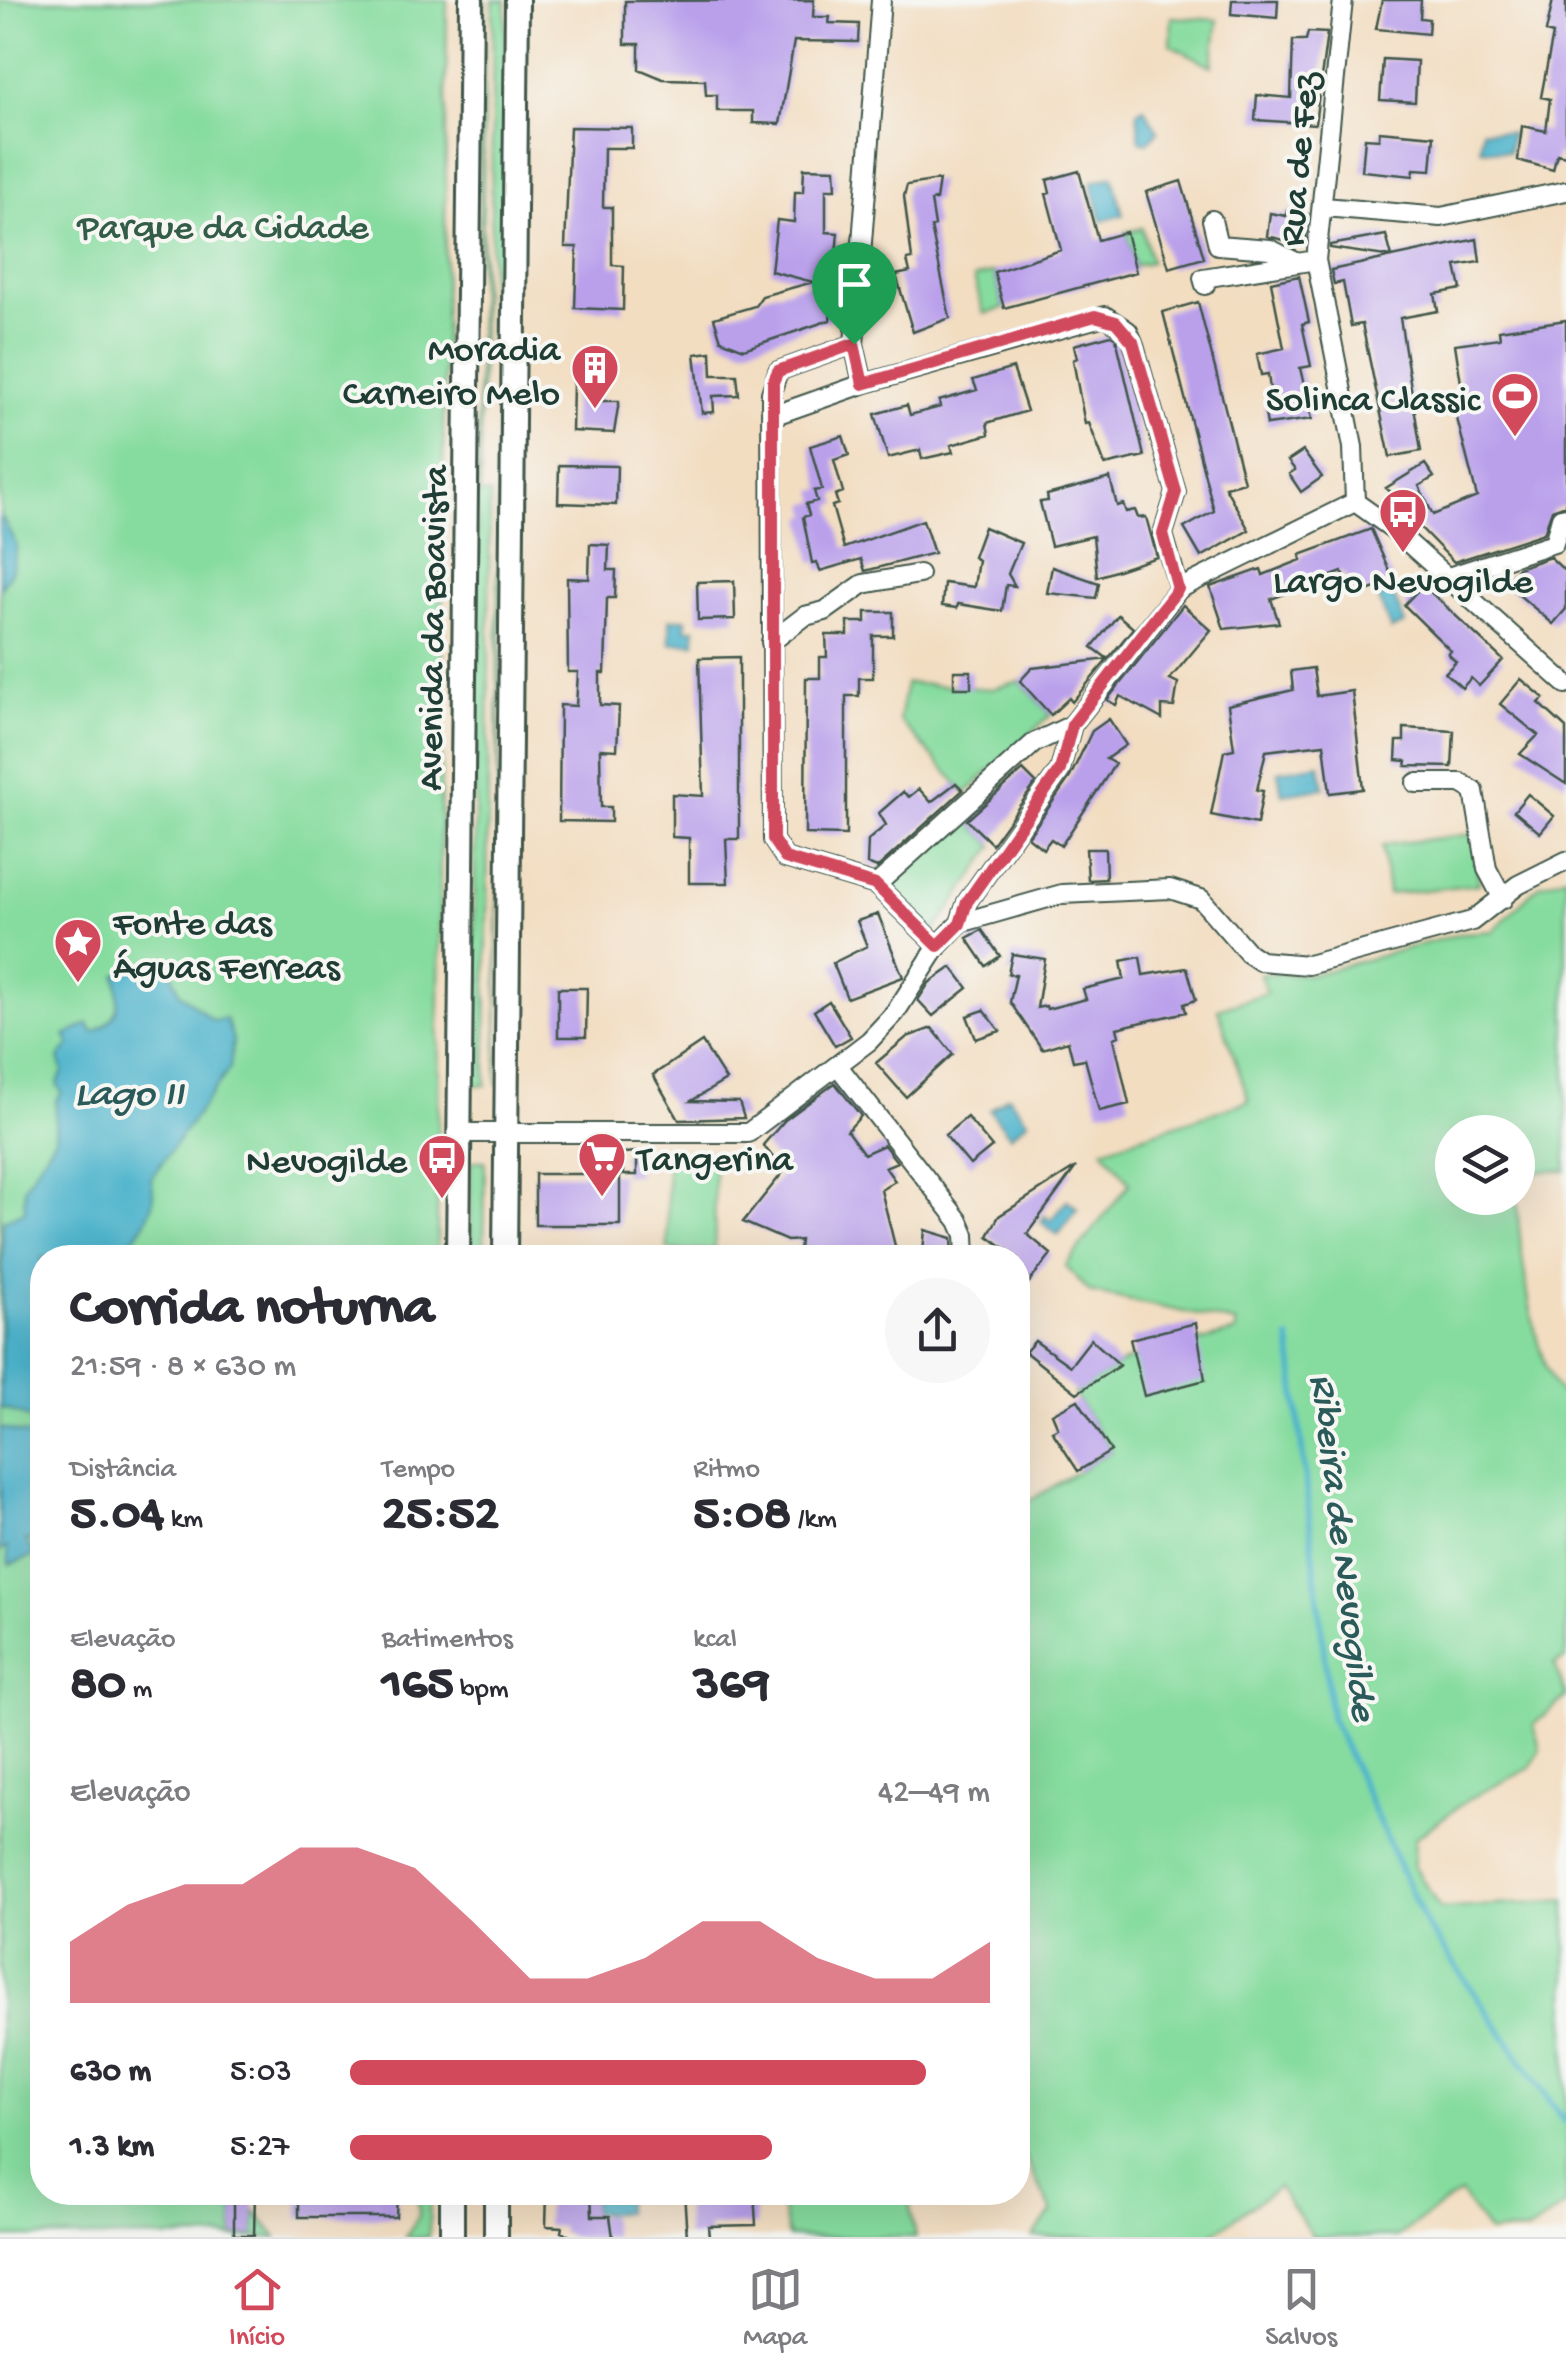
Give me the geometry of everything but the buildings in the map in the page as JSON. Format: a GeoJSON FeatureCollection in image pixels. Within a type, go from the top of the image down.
{"type":"FeatureCollection","features":[{"type":"Feature","properties":{"kind":"main road","name":"Avenida da Boavista"},"geometry":{"type":"LineString","coordinates":[[458,1245],[471,0]]}},
{"type":"Feature","properties":{"kind":"main road"},"geometry":{"type":"LineString","coordinates":[[506,1245],[517,0]]}},
{"type":"Feature","properties":{"kind":"main road"},"geometry":{"type":"LineString","coordinates":[[452,2205],[452,2237]]}},
{"type":"Feature","properties":{"kind":"main road"},"geometry":{"type":"LineString","coordinates":[[496,2205],[496,2237]]}},
{"type":"Feature","properties":{"kind":"street"},"geometry":{"type":"LineString","coordinates":[[863,384],[854,344],[880,0]]}},
{"type":"Feature","properties":{"kind":"street","name":"Rua de Fez"},"geometry":{"type":"LineString","coordinates":[[1343,0],[1324,207],[1308,261],[1353,447],[1355,502]]}},
{"type":"Feature","properties":{"kind":"street"},"geometry":{"type":"LineString","coordinates":[[1324,207],[1441,217],[1566,191]]}},
{"type":"Feature","properties":{"kind":"street"},"geometry":{"type":"LineString","coordinates":[[1212,220],[1218,245],[1270,249],[1308,261]]}},
{"type":"Feature","properties":{"kind":"street"},"geometry":{"type":"LineString","coordinates":[[1205,286],[1203,278],[1308,261]]}},
{"type":"Feature","properties":{"kind":"street"},"geometry":{"type":"LineString","coordinates":[[772,416],[863,384],[1095,316],[1116,322],[1133,342],[1176,492],[1163,534],[1178,589]]}},
{"type":"Feature","properties":{"kind":"street"},"geometry":{"type":"LineString","coordinates":[[854,344],[778,371],[771,393],[772,822],[777,852],[876,885],[938,946]]}},
{"type":"Feature","properties":{"kind":"street"},"geometry":{"type":"LineString","coordinates":[[460,1134],[748,1133],[838,1066],[895,1014],[938,946],[960,924],[967,902],[1060,770],[1072,725],[1178,589],[1355,502],[1393,529],[1566,684]]}},
{"type":"Feature","properties":{"kind":"street"},"geometry":{"type":"LineString","coordinates":[[1445,578],[1554,543],[1561,518],[1566,517]]}},
{"type":"Feature","properties":{"kind":"street"},"geometry":{"type":"LineString","coordinates":[[771,642],[805,616],[825,611],[863,584],[919,574]]}},
{"type":"Feature","properties":{"kind":"street"},"geometry":{"type":"LineString","coordinates":[[771,597],[805,616]]}},
{"type":"Feature","properties":{"kind":"street"},"geometry":{"type":"LineString","coordinates":[[876,885],[1034,743],[1072,725]]}},
{"type":"Feature","properties":{"kind":"street"},"geometry":{"type":"LineString","coordinates":[[1416,783],[1460,783],[1474,792],[1487,870],[1504,899]]}},
{"type":"Feature","properties":{"kind":"street"},"geometry":{"type":"LineString","coordinates":[[960,924],[1062,894],[1170,889],[1201,900],[1248,953],[1260,960],[1308,965],[1472,920],[1518,885],[1566,861]]}},
{"type":"Feature","properties":{"kind":"street"},"geometry":{"type":"LineString","coordinates":[[838,1066],[958,1221],[965,1245]]}},
{"type":"Feature","properties":{"kind":"green space","name":"Parque da Cidade"},"geometry":{"type":"Polygon","coordinates":[[[0,0],[447,0],[437,1245],[30,1245],[30,2205],[234,2205],[234,2235],[254,2235],[255,2211],[277,2237],[0,2237],[0,0]]]}},
{"type":"Feature","properties":{"kind":"green space"},"geometry":{"type":"Polygon","coordinates":[[[481,0],[485,0],[480,494],[490,494],[486,1085],[473,1085],[481,0]]]}},
{"type":"Feature","properties":{"kind":"green space"},"geometry":{"type":"Polygon","coordinates":[[[493,0],[506,0],[497,1085],[498,348],[490,347],[493,0]]]}},
{"type":"Feature","properties":{"kind":"green space"},"geometry":{"type":"Polygon","coordinates":[[[1172,17],[1218,20],[1212,66],[1171,45],[1172,17]]]}},
{"type":"Feature","properties":{"kind":"green space"},"geometry":{"type":"Polygon","coordinates":[[[1142,228],[1151,262],[1135,266],[1126,232],[1142,228]]]}},
{"type":"Feature","properties":{"kind":"green space"},"geometry":{"type":"Polygon","coordinates":[[[994,272],[1004,308],[984,314],[974,278],[994,272]]]}},
{"type":"Feature","properties":{"kind":"green space"},"geometry":{"type":"Polygon","coordinates":[[[1020,681],[1051,715],[966,793],[899,720],[906,683],[992,689],[1020,681]]]}},
{"type":"Feature","properties":{"kind":"green space"},"geometry":{"type":"Polygon","coordinates":[[[962,815],[994,846],[932,935],[883,886],[962,815]]]}},
{"type":"Feature","properties":{"kind":"green space"},"geometry":{"type":"Polygon","coordinates":[[[1473,834],[1479,884],[1388,894],[1382,845],[1473,834]]]}},
{"type":"Feature","properties":{"kind":"green space"},"geometry":{"type":"Polygon","coordinates":[[[1566,876],[1566,1171],[1535,1174],[1535,1115],[1435,1115],[1435,1215],[1518,1215],[1537,1336],[1555,1385],[1566,1399],[1566,1659],[1555,1664],[1566,1697],[1534,1724],[1540,1750],[1530,1768],[1469,1799],[1415,1838],[1414,1866],[1440,1909],[1566,1900],[1566,2205],[1527,2232],[1489,2233],[1460,2193],[1396,2237],[1313,2237],[1278,2187],[1208,2237],[1033,2237],[1052,2212],[1030,2167],[1030,1501],[1111,1451],[1074,1394],[1126,1361],[1236,1332],[1236,1323],[1090,1292],[1065,1266],[1130,1183],[1103,1149],[1249,1101],[1218,1009],[1266,993],[1260,974],[1314,974],[1463,933],[1493,931],[1539,885],[1566,876]]]}},
{"type":"Feature","properties":{"kind":"green space"},"geometry":{"type":"Polygon","coordinates":[[[714,1153],[715,1245],[668,1245],[667,1154],[714,1153]]]}},
{"type":"Feature","properties":{"kind":"green space"},"geometry":{"type":"Polygon","coordinates":[[[471,1161],[485,1161],[484,1245],[470,1245],[471,1161]]]}},
{"type":"Feature","properties":{"kind":"green space"},"geometry":{"type":"Polygon","coordinates":[[[419,2205],[430,2205],[429,2237],[405,2237],[419,2216],[419,2205]]]}},
{"type":"Feature","properties":{"kind":"green space"},"geometry":{"type":"Polygon","coordinates":[[[781,2205],[909,2205],[916,2237],[788,2237],[781,2205]]]}},
{"type":"Feature","properties":{"kind":"water"},"geometry":{"type":"Polygon","coordinates":[[[1144,108],[1158,131],[1147,143],[1140,141],[1137,112],[1144,108]]]}},
{"type":"Feature","properties":{"kind":"water"},"geometry":{"type":"Polygon","coordinates":[[[1482,130],[1511,133],[1509,152],[1480,149],[1482,130]]]}},
{"type":"Feature","properties":{"kind":"water"},"geometry":{"type":"Polygon","coordinates":[[[1113,176],[1123,215],[1102,221],[1091,182],[1113,176]]]}},
{"type":"Feature","properties":{"kind":"water"},"geometry":{"type":"Polygon","coordinates":[[[0,514],[17,546],[11,572],[0,589],[0,514]]]}},
{"type":"Feature","properties":{"kind":"water"},"geometry":{"type":"Polygon","coordinates":[[[1391,589],[1405,624],[1391,630],[1377,594],[1391,589]]]}},
{"type":"Feature","properties":{"kind":"water"},"geometry":{"type":"Polygon","coordinates":[[[670,619],[686,619],[686,629],[695,629],[695,643],[670,643],[670,619]]]}},
{"type":"Feature","properties":{"kind":"water"},"geometry":{"type":"Polygon","coordinates":[[[1320,764],[1324,788],[1282,794],[1278,771],[1320,764]]]}},
{"type":"Feature","properties":{"kind":"water","name":"Lago II"},"geometry":{"type":"Polygon","coordinates":[[[166,958],[180,993],[213,1021],[226,1019],[233,1040],[230,1068],[151,1178],[150,1212],[128,1245],[30,1245],[30,1418],[0,1407],[3,1220],[25,1211],[24,1187],[55,1138],[56,1101],[62,1093],[57,1084],[63,1071],[59,1058],[70,1044],[65,1036],[88,1024],[93,1032],[109,1022],[118,1002],[116,975],[166,958]]]}},
{"type":"Feature","properties":{"kind":"water"},"geometry":{"type":"Polygon","coordinates":[[[1008,1096],[1028,1121],[1010,1136],[990,1110],[1008,1096]]]}},
{"type":"Feature","properties":{"kind":"water"},"geometry":{"type":"Polygon","coordinates":[[[1067,1200],[1078,1209],[1058,1235],[1041,1222],[1045,1216],[1051,1220],[1067,1200]]]}},
{"type":"Feature","properties":{"kind":"water"},"geometry":{"type":"Polygon","coordinates":[[[0,1428],[30,1435],[30,1539],[26,1540],[30,1558],[9,1564],[7,1547],[0,1551],[0,1428]]]}},
{"type":"Feature","properties":{"kind":"water"},"geometry":{"type":"Polygon","coordinates":[[[593,2205],[625,2205],[625,2213],[593,2213],[593,2205]]]}},
{"type":"Feature","properties":{"kind":"waterway","name":"Ribeira de Nevogilde"},"geometry":{"type":"LineString","coordinates":[[1290,1339],[1331,1717],[1426,1924],[1564,2121]]}},
{"type":"Feature","properties":{"kind":"place","name":"Moradia Carneiro Melo"},"geometry":{"type":"Point","coordinates":[595,410]}},
{"type":"Feature","properties":{"kind":"place","name":"Solinca Classic"},"geometry":{"type":"Point","coordinates":[1515,438]}},
{"type":"Feature","properties":{"kind":"place","name":"Largo Nevogilde"},"geometry":{"type":"Point","coordinates":[1403,554]}},
{"type":"Feature","properties":{"kind":"place","name":"Fonte das Águas Ferreas"},"geometry":{"type":"Point","coordinates":[78,984]}},
{"type":"Feature","properties":{"kind":"place","name":"Tangerina"},"geometry":{"type":"Point","coordinates":[602,1198]}},
{"type":"Feature","properties":{"kind":"place","name":"Nevogilde"},"geometry":{"type":"Point","coordinates":[442,1200]}},
{"type":"Feature","properties":{"kind":"route"},"geometry":{"type":"LineString","coordinates":[[1105,316],[1128,331],[1133,342],[1176,492],[1163,534],[1178,589],[1072,725],[1060,770],[967,902],[960,924],[938,946],[876,885],[785,858],[777,852],[773,840],[771,393],[778,371],[854,344],[863,384],[1105,316]]}}]}
